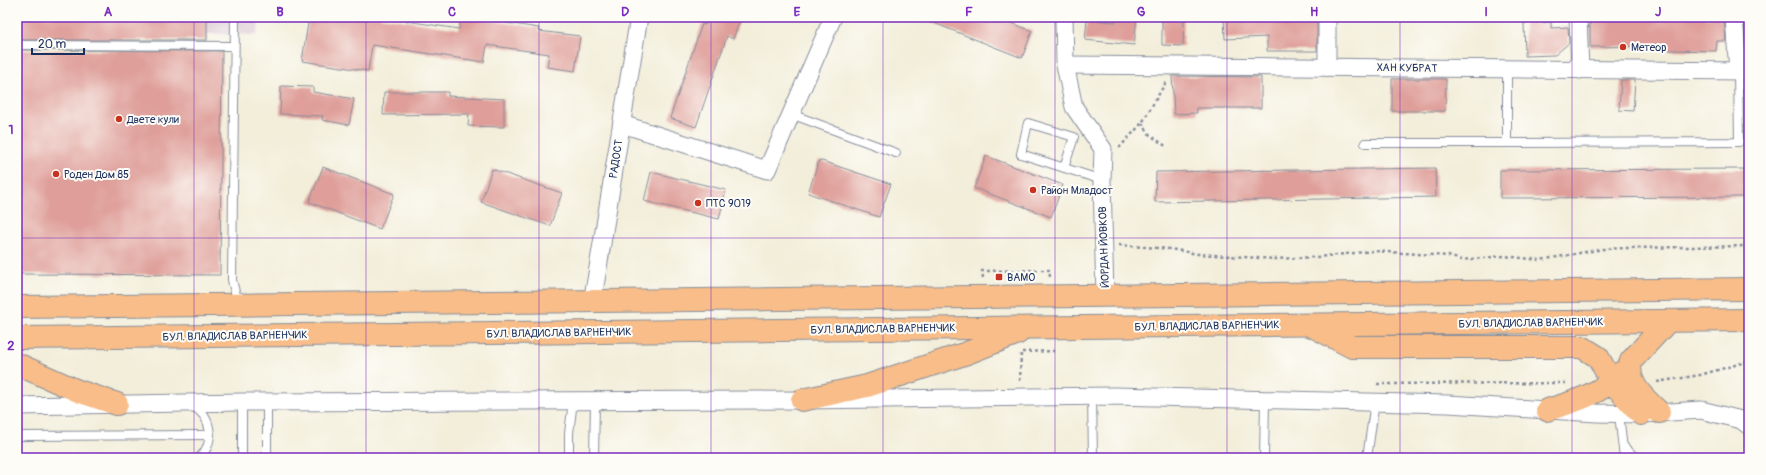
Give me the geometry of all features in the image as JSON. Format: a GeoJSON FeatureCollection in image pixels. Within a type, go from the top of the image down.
{"type":"FeatureCollection","features":[{"type":"Feature","properties":{"kind":"main road"},"geometry":{"type":"LineString","coordinates":[[17,307],[1749,289]]}},
{"type":"Feature","properties":{"kind":"main road","name":"БУЛ. ВЛАДИСЛАВ ВАРНЕНЧИК"},"geometry":{"type":"LineString","coordinates":[[17,338],[1749,320]]}},
{"type":"Feature","properties":{"kind":"main road"},"geometry":{"type":"LineString","coordinates":[[1547,410],[1583,398],[1612,382],[1668,321]]}},
{"type":"Feature","properties":{"kind":"main road"},"geometry":{"type":"LineString","coordinates":[[1309,325],[1352,347],[1582,348],[1598,357],[1612,382],[1650,413]]}},
{"type":"Feature","properties":{"kind":"main road"},"geometry":{"type":"LineString","coordinates":[[802,400],[867,386],[967,353],[1032,328]]}},
{"type":"Feature","properties":{"kind":"main road"},"geometry":{"type":"LineString","coordinates":[[1631,361],[1629,375],[1650,413]]}},
{"type":"Feature","properties":{"kind":"main road"},"geometry":{"type":"LineString","coordinates":[[17,364],[78,391],[117,404]]}},
{"type":"Feature","properties":{"kind":"street","name":"РАДОСТ"},"geometry":{"type":"LineString","coordinates":[[592,301],[639,17]]}},
{"type":"Feature","properties":{"kind":"street"},"geometry":{"type":"LineString","coordinates":[[622,124],[767,170],[833,17]]}},
{"type":"Feature","properties":{"kind":"street","name":"ЙОРДАН ЙОВКОВ"},"geometry":{"type":"LineString","coordinates":[[1064,17],[1065,64],[1074,107],[1103,149],[1102,180],[1105,296]]}},
{"type":"Feature","properties":{"kind":"street"},"geometry":{"type":"LineString","coordinates":[[1327,17],[1327,67]]}},
{"type":"Feature","properties":{"kind":"street"},"geometry":{"type":"LineString","coordinates":[[1578,17],[1580,70]]}},
{"type":"Feature","properties":{"kind":"street"},"geometry":{"type":"LineString","coordinates":[[1734,17],[1743,71]]}},
{"type":"Feature","properties":{"kind":"street","name":"ХАН КУБРАТ"},"geometry":{"type":"LineString","coordinates":[[1065,64],[1743,71]]}},
{"type":"Feature","properties":{"kind":"street"},"geometry":{"type":"LineString","coordinates":[[17,406],[242,402],[802,400],[1092,397],[1448,404],[1619,414],[1701,410],[1741,420],[1749,426]]}},
{"type":"Feature","properties":{"kind":"lane"},"geometry":{"type":"LineString","coordinates":[[235,17],[233,286],[236,296],[241,297]]}},
{"type":"Feature","properties":{"kind":"lane"},"geometry":{"type":"LineString","coordinates":[[17,45],[234,46]]}},
{"type":"Feature","properties":{"kind":"lane"},"geometry":{"type":"LineString","coordinates":[[1507,69],[1507,143]]}},
{"type":"Feature","properties":{"kind":"lane"},"geometry":{"type":"LineString","coordinates":[[1365,143],[1739,142],[1743,71]]}},
{"type":"Feature","properties":{"kind":"lane"},"geometry":{"type":"LineString","coordinates":[[792,114],[896,153]]}},
{"type":"Feature","properties":{"kind":"lane"},"geometry":{"type":"LineString","coordinates":[[1064,168],[1074,137],[1028,123],[1020,154],[1064,168],[1102,180]]}},
{"type":"Feature","properties":{"kind":"lane"},"geometry":{"type":"LineString","coordinates":[[1092,397],[1093,458]]}},
{"type":"Feature","properties":{"kind":"lane"},"geometry":{"type":"LineString","coordinates":[[1264,458],[1265,400]]}},
{"type":"Feature","properties":{"kind":"lane"},"geometry":{"type":"LineString","coordinates":[[569,458],[569,433],[574,401]]}},
{"type":"Feature","properties":{"kind":"lane"},"geometry":{"type":"LineString","coordinates":[[594,458],[595,401]]}},
{"type":"Feature","properties":{"kind":"lane"},"geometry":{"type":"LineString","coordinates":[[242,402],[242,458]]}},
{"type":"Feature","properties":{"kind":"lane"},"geometry":{"type":"LineString","coordinates":[[267,402],[267,458]]}},
{"type":"Feature","properties":{"kind":"lane"},"geometry":{"type":"LineString","coordinates":[[1367,458],[1375,402]]}},
{"type":"Feature","properties":{"kind":"lane"},"geometry":{"type":"LineString","coordinates":[[184,403],[194,406],[202,413],[208,424],[210,435],[205,451],[199,458]]}},
{"type":"Feature","properties":{"kind":"lane"},"geometry":{"type":"LineString","coordinates":[[1619,414],[1624,458]]}},
{"type":"Feature","properties":{"kind":"lane"},"geometry":{"type":"LineString","coordinates":[[17,436],[210,435]]}},
{"type":"Feature","properties":{"kind":"lane"},"geometry":{"type":"LineString","coordinates":[[1623,446],[1636,458]]}},
{"type":"Feature","properties":{"kind":"path"},"geometry":{"type":"LineString","coordinates":[[1118,150],[1142,123],[1176,66]]}},
{"type":"Feature","properties":{"kind":"path"},"geometry":{"type":"LineString","coordinates":[[1142,123],[1150,136],[1168,147]]}},
{"type":"Feature","properties":{"kind":"path"},"geometry":{"type":"LineString","coordinates":[[1103,240],[1117,245],[1170,249],[1198,254],[1275,259],[1318,257],[1374,251],[1448,256],[1461,260],[1504,256],[1540,260],[1609,249],[1749,246]]}},
{"type":"Feature","properties":{"kind":"path"},"geometry":{"type":"LineString","coordinates":[[982,271],[1049,270],[1050,279]]}},
{"type":"Feature","properties":{"kind":"path"},"geometry":{"type":"LineString","coordinates":[[1019,398],[1021,352],[1054,351]]}},
{"type":"Feature","properties":{"kind":"shaded area"},"geometry":{"type":"Polygon","coordinates":[[[17,17],[260,17],[257,35],[17,34],[17,17]]]}},
{"type":"Feature","properties":{"kind":"building"},"geometry":{"type":"Polygon","coordinates":[[[17,17],[207,17],[207,40],[17,40],[17,17]]]}},
{"type":"Feature","properties":{"kind":"building"},"geometry":{"type":"Polygon","coordinates":[[[309,17],[380,17],[459,29],[461,17],[468,17],[539,28],[538,31],[580,36],[575,71],[547,67],[549,54],[487,45],[484,62],[372,45],[368,71],[302,61],[309,17]]]}},
{"type":"Feature","properties":{"kind":"building"},"geometry":{"type":"Polygon","coordinates":[[[708,17],[741,17],[733,39],[727,36],[696,127],[670,118],[702,24],[705,25],[708,17]]]}},
{"type":"Feature","properties":{"kind":"building"},"geometry":{"type":"Polygon","coordinates":[[[919,17],[996,17],[1032,31],[1022,58],[919,17]]]}},
{"type":"Feature","properties":{"kind":"building"},"geometry":{"type":"Polygon","coordinates":[[[1116,17],[1137,17],[1134,45],[1085,40],[1087,20],[1116,22],[1116,17]]]}},
{"type":"Feature","properties":{"kind":"building"},"geometry":{"type":"Polygon","coordinates":[[[1162,17],[1184,17],[1183,46],[1162,45],[1162,17]]]}},
{"type":"Feature","properties":{"kind":"building"},"geometry":{"type":"Polygon","coordinates":[[[1224,17],[1317,17],[1317,51],[1267,51],[1267,37],[1225,39],[1224,17]]]}},
{"type":"Feature","properties":{"kind":"building"},"geometry":{"type":"Polygon","coordinates":[[[1590,17],[1724,17],[1726,41],[1717,41],[1716,51],[1669,50],[1669,46],[1590,47],[1590,27],[1588,28],[1588,26],[1590,26],[1590,17]]]}},
{"type":"Feature","properties":{"kind":"building"},"geometry":{"type":"Polygon","coordinates":[[[1744,17],[1749,17],[1749,42],[1746,42],[1744,17]]]}},
{"type":"Feature","properties":{"kind":"building"},"geometry":{"type":"Polygon","coordinates":[[[1551,22],[1551,28],[1568,27],[1569,43],[1555,55],[1525,56],[1524,23],[1551,22]]]}},
{"type":"Feature","properties":{"kind":"building","name":"Двете кули"},"geometry":{"type":"Polygon","coordinates":[[[17,50],[222,51],[220,275],[17,274],[17,50]]]}},
{"type":"Feature","properties":{"kind":"building"},"geometry":{"type":"Polygon","coordinates":[[[1172,76],[1261,77],[1261,108],[1196,108],[1197,113],[1174,114],[1172,76]]]}},
{"type":"Feature","properties":{"kind":"building"},"geometry":{"type":"Polygon","coordinates":[[[1392,79],[1446,79],[1445,111],[1392,111],[1392,79]]]}},
{"type":"Feature","properties":{"kind":"building"},"geometry":{"type":"Polygon","coordinates":[[[1621,80],[1635,80],[1633,111],[1619,110],[1621,80]]]}},
{"type":"Feature","properties":{"kind":"building"},"geometry":{"type":"Polygon","coordinates":[[[281,86],[313,87],[313,92],[354,99],[349,125],[322,120],[323,116],[280,114],[281,86]]]}},
{"type":"Feature","properties":{"kind":"building"},"geometry":{"type":"Polygon","coordinates":[[[384,92],[448,92],[448,96],[504,99],[504,127],[468,126],[469,114],[383,115],[384,92]]]}},
{"type":"Feature","properties":{"kind":"building"},"geometry":{"type":"Polygon","coordinates":[[[986,156],[1063,185],[1051,217],[974,188],[986,156]]]}},
{"type":"Feature","properties":{"kind":"building"},"geometry":{"type":"Polygon","coordinates":[[[819,160],[891,184],[879,217],[808,193],[819,160]]]}},
{"type":"Feature","properties":{"kind":"building"},"geometry":{"type":"Polygon","coordinates":[[[323,167],[394,194],[380,229],[309,202],[323,167]]]}},
{"type":"Feature","properties":{"kind":"building"},"geometry":{"type":"Polygon","coordinates":[[[1435,168],[1436,197],[1155,202],[1156,172],[1435,168]]]}},
{"type":"Feature","properties":{"kind":"building"},"geometry":{"type":"Polygon","coordinates":[[[492,169],[562,193],[550,226],[481,202],[492,169]]]}},
{"type":"Feature","properties":{"kind":"building"},"geometry":{"type":"Polygon","coordinates":[[[1749,169],[1749,197],[1500,198],[1500,170],[1749,169]]]}},
{"type":"Feature","properties":{"kind":"building"},"geometry":{"type":"Polygon","coordinates":[[[651,172],[726,190],[719,219],[644,201],[651,172]]]}},
{"type":"Feature","properties":{"kind":"place","name":"Метеор"},"geometry":{"type":"Point","coordinates":[1623,47]}},
{"type":"Feature","properties":{"kind":"place","name":"Двете кули"},"geometry":{"type":"Point","coordinates":[119,119]}},
{"type":"Feature","properties":{"kind":"place","name":"Роден Дом 85"},"geometry":{"type":"Point","coordinates":[56,174]}},
{"type":"Feature","properties":{"kind":"place","name":"Район Младост"},"geometry":{"type":"Point","coordinates":[1033,190]}},
{"type":"Feature","properties":{"kind":"place","name":"ПТС 9019"},"geometry":{"type":"Point","coordinates":[698,203]}},
{"type":"Feature","properties":{"kind":"place","name":"ВАМО"},"geometry":{"type":"Point","coordinates":[999,277]}}]}
